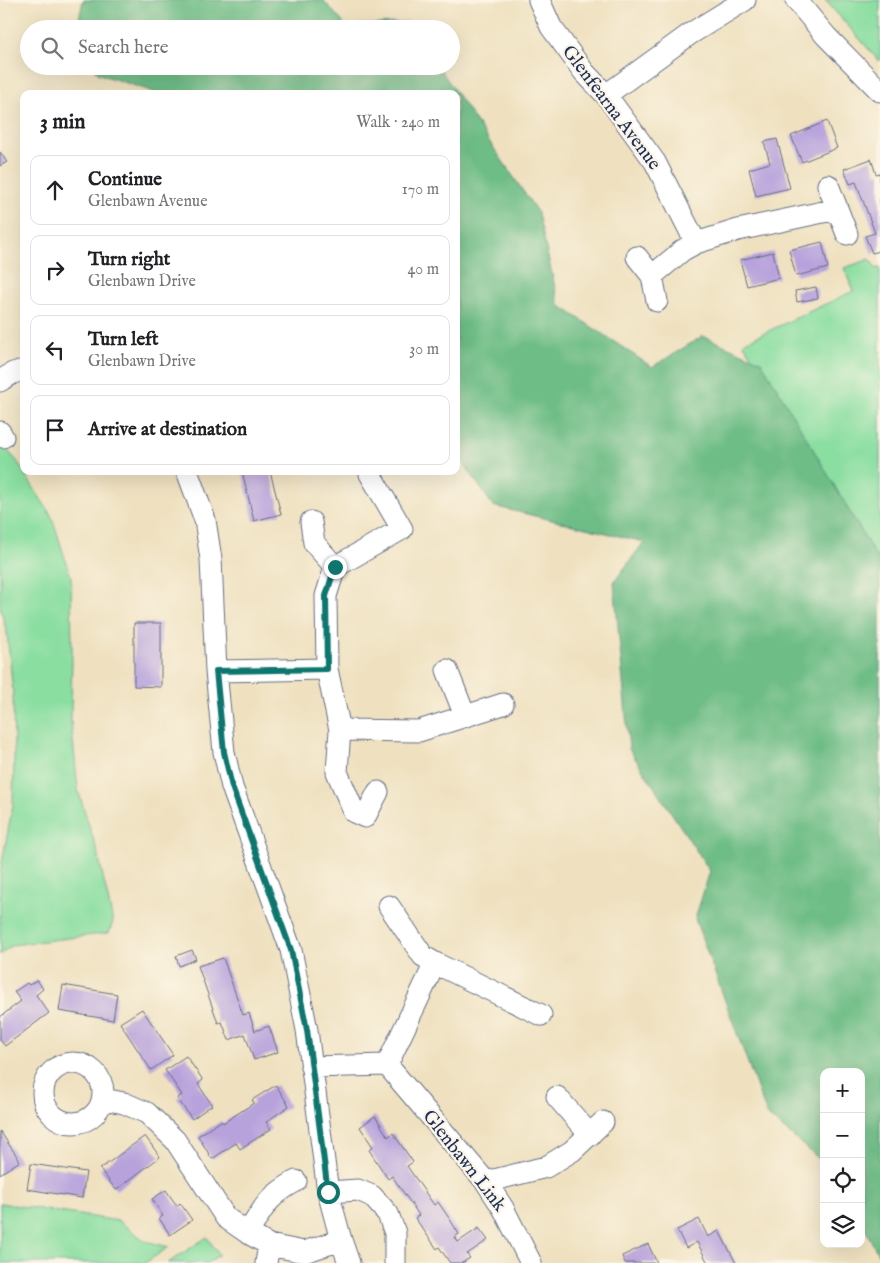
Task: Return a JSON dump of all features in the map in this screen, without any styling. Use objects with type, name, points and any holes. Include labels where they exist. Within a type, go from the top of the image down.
[{"type":"street","name":"Glenfearna Avenue","points":[[539,0],[551,28],[584,72],[606,95],[655,162],[696,243]]},
{"type":"street","points":[[606,95],[690,34],[745,0]]},
{"type":"street","points":[[796,0],[826,36],[880,91]]},
{"type":"street","points":[[828,185],[847,234]]},
{"type":"street","points":[[652,276],[684,250],[696,243],[738,230],[837,210]]},
{"type":"street","points":[[637,257],[652,276],[658,301]]},
{"type":"street","points":[[0,380],[20,371]]},
{"type":"street","points":[[188,475],[205,520],[212,559],[216,671],[224,752],[232,787],[291,950],[307,1030],[328,1192],[349,1263]]},
{"type":"street","points":[[371,475],[402,529],[335,567],[326,596],[327,669],[340,730],[337,772],[354,812],[365,817],[378,792]]},
{"type":"street","points":[[311,522],[314,543],[335,567]]},
{"type":"street","points":[[216,671],[327,669]]},
{"type":"street","points":[[447,670],[465,716]]},
{"type":"street","points":[[340,730],[419,731],[503,704]]},
{"type":"street","points":[[389,906],[423,956],[541,1015]]},
{"type":"street","points":[[311,1067],[388,1065],[435,963]]},
{"type":"street","name":"Glenbawn Link","points":[[388,1065],[486,1182],[503,1208],[531,1263]]},
{"type":"street","points":[[486,1182],[546,1167],[572,1152],[596,1128],[557,1097]]},
{"type":"street","points":[[103,1099],[124,1103],[147,1112],[175,1140],[226,1218],[248,1234],[267,1254],[304,1252],[341,1240]]},
{"type":"street","points":[[248,1234],[266,1203],[278,1191],[296,1181]]},
{"type":"street","points":[[328,1192],[358,1190],[372,1196],[388,1214],[395,1233],[395,1263]]},
{"type":"green space","points":[[83,0],[323,0],[341,20],[79,20]]},
{"type":"green space","points":[[825,0],[880,0],[880,62]]},
{"type":"green space","points":[[102,75],[444,75],[454,90],[148,90]]},
{"type":"green space","points":[[460,98],[538,213],[559,305],[652,367],[703,336],[761,361],[880,563],[880,1258],[865,1229],[865,1068],[820,1068],[820,1160],[767,1115],[695,919],[710,871],[629,749],[614,582],[644,542],[493,506],[460,458]]},
{"type":"green space","points":[[870,259],[876,269],[880,267],[880,563],[743,343],[853,291],[844,268]]},
{"type":"green space","points":[[0,442],[17,461],[20,466],[20,475],[26,475],[52,517],[71,577],[71,720],[78,790],[98,854],[113,922],[109,933],[12,945],[0,955],[0,873],[13,804],[14,757],[13,693],[7,633],[0,606]]},
{"type":"green space","points":[[0,1203],[119,1221],[145,1241],[169,1247],[145,1263],[0,1263]]},
{"type":"green space","points":[[207,1237],[219,1255],[207,1263],[168,1263]]},
{"type":"building","points":[[827,121],[837,148],[802,162],[791,136]]},
{"type":"building","points":[[777,139],[790,188],[756,196],[749,169],[770,163],[764,142]]},
{"type":"building","points":[[0,152],[7,162],[0,166]]},
{"type":"building","points":[[871,159],[876,174],[880,173],[880,251],[872,253],[865,236],[875,233],[856,182],[850,184],[844,169]]},
{"type":"building","points":[[822,242],[828,268],[796,276],[789,250]]},
{"type":"building","points":[[773,252],[779,278],[747,286],[740,260]]},
{"type":"building","points":[[816,287],[818,298],[797,302],[795,291]]},
{"type":"building","points":[[243,475],[271,475],[281,514],[254,521]]},
{"type":"building","points":[[134,623],[161,623],[161,687],[134,686]]},
{"type":"building","points":[[192,950],[196,959],[179,966],[176,956]]},
{"type":"building","points":[[223,958],[243,1015],[249,1013],[255,1031],[269,1026],[278,1052],[254,1060],[245,1034],[229,1040],[222,1022],[218,1023],[198,966]]},
{"type":"building","points":[[37,980],[43,989],[36,995],[49,1013],[5,1046],[0,1040],[0,1017],[21,1001],[14,992],[27,983],[29,985]]},
{"type":"building","points":[[63,985],[117,994],[113,1020],[59,1011]]},
{"type":"building","points":[[142,1009],[173,1055],[151,1070],[120,1023]]},
{"type":"building","points":[[186,1056],[203,1080],[198,1084],[212,1105],[192,1119],[177,1098],[182,1095],[165,1070]]},
{"type":"building","points":[[276,1085],[289,1106],[266,1122],[271,1129],[240,1149],[236,1143],[212,1159],[198,1136],[254,1103],[252,1100]]},
{"type":"building","points":[[375,1116],[388,1137],[393,1133],[413,1162],[407,1166],[434,1205],[438,1202],[449,1218],[459,1234],[455,1237],[458,1242],[479,1228],[488,1240],[467,1254],[470,1258],[462,1263],[450,1263],[439,1247],[437,1249],[415,1218],[419,1215],[392,1176],[388,1179],[369,1150],[373,1147],[360,1127]]},
{"type":"building","points":[[0,1131],[20,1161],[0,1174]]},
{"type":"building","points":[[145,1136],[160,1157],[116,1190],[100,1169]]},
{"type":"building","points":[[31,1164],[86,1172],[82,1198],[27,1189]]},
{"type":"building","points":[[166,1190],[177,1206],[180,1203],[192,1220],[170,1235],[159,1218],[163,1216],[152,1199]]},
{"type":"building","points":[[699,1219],[708,1237],[719,1231],[736,1263],[708,1263],[697,1242],[686,1248],[677,1230]]},
{"type":"building","points":[[648,1244],[657,1263],[625,1263],[622,1256]]},
{"type":"route","points":[[328,1192],[307,1030],[291,950],[232,787],[224,752],[216,671],[327,669],[326,596],[335,567]]}]
